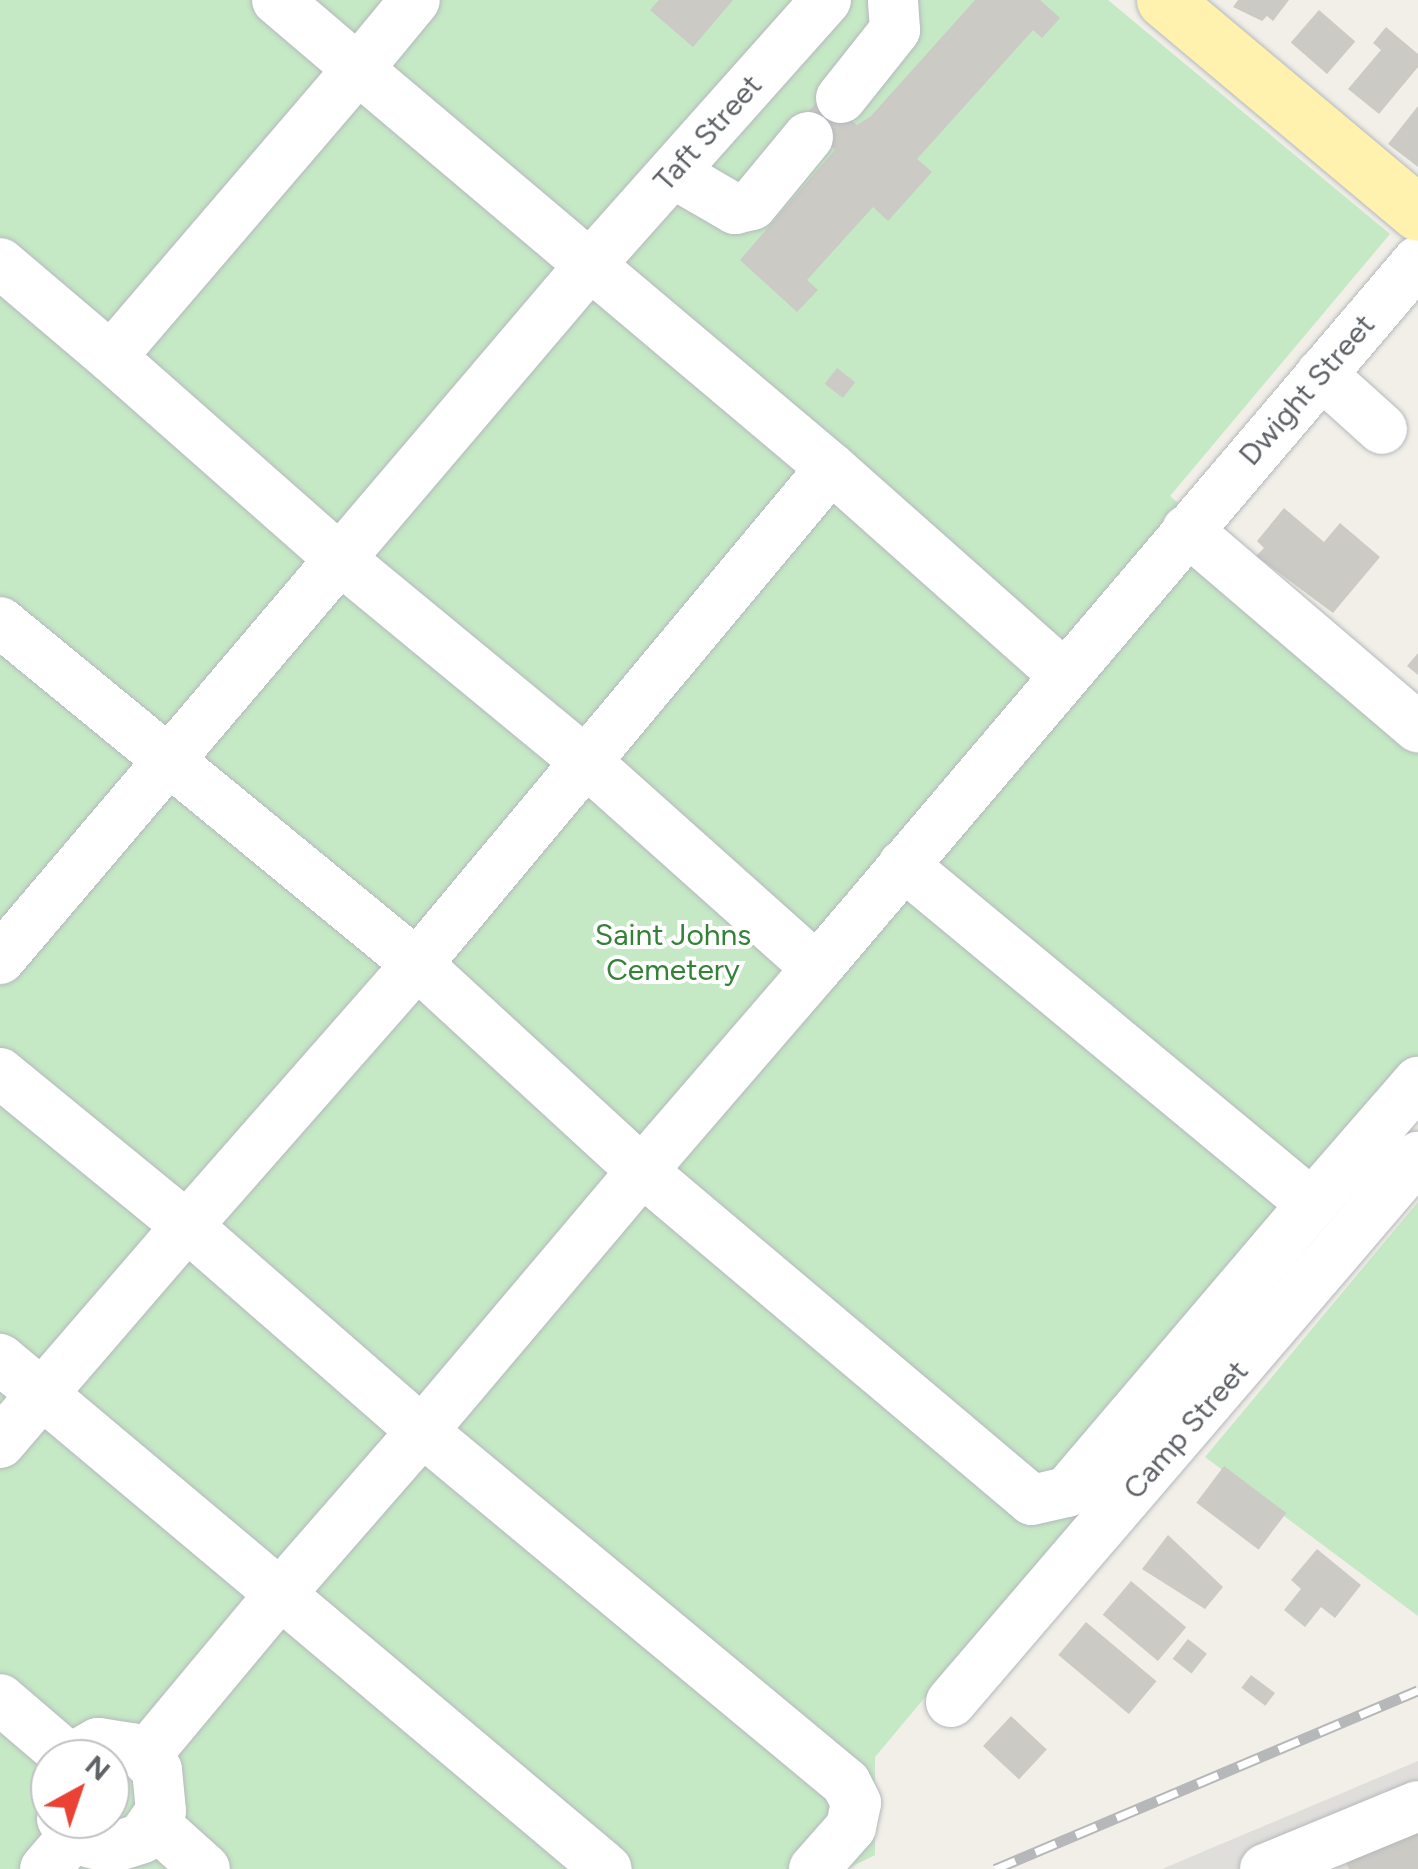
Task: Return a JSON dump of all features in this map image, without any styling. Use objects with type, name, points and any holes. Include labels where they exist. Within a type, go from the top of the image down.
[{"type":"main road","points":[[1164,0],[1418,213]]},
{"type":"street","points":[[276,0],[831,468],[1062,673]]},
{"type":"street","points":[[111,357],[416,0]]},
{"type":"street","name":"Taft Street","points":[[0,960],[163,760],[826,0]]},
{"type":"street","points":[[841,98],[895,30],[893,0]]},
{"type":"street","points":[[673,172],[735,209],[752,205],[808,136]]},
{"type":"street","name":"Dwight Street","points":[[146,1755],[817,968],[1062,673],[1321,374],[1402,314],[1418,261]]},
{"type":"street","points":[[0,263],[340,559],[584,760],[817,968]]},
{"type":"street","points":[[1321,374],[1382,428]]},
{"type":"street","points":[[0,1443],[417,964],[831,468]]},
{"type":"street","points":[[1192,525],[1418,726]]},
{"type":"street","points":[[0,622],[163,760],[417,964],[642,1171],[1032,1500],[1046,1501],[1067,1492],[1418,1082]]},
{"type":"street","points":[[903,865],[1312,1204]]},
{"type":"street","points":[[0,1073],[187,1226],[422,1431],[846,1783],[856,1803],[851,1827],[814,1869]]},
{"type":"street","name":"Camp Street","points":[[951,1702],[1418,1156]]},
{"type":"street","points":[[0,1359],[607,1869]]},
{"type":"street","points":[[0,1699],[47,1739]]},
{"type":"street","points":[[61,1841],[112,1848],[130,1845],[155,1824],[162,1785],[146,1755],[130,1747]]},
{"type":"street","points":[[1265,1869],[1418,1806]]},
{"type":"street","points":[[155,1824],[205,1869]]},
{"type":"shaded area","points":[[1418,1761],[1418,1869],[1162,1869]]},
{"type":"green space","name":"Saint Johns Cemetery","points":[[0,0],[1108,0],[1390,234],[1170,496],[1418,711],[1418,1109],[875,1757],[875,1855],[847,1869],[0,1869]]},
{"type":"green space","points":[[1418,1202],[1418,1616],[1205,1457]]},
{"type":"building","points":[[659,0],[733,0],[693,47],[650,10]]},
{"type":"building","points":[[975,0],[1040,0],[1060,18],[1042,38],[1033,30],[917,159],[932,172],[888,221],[873,207],[807,280],[818,290],[797,312],[740,260],[835,150],[802,119],[823,95],[857,125],[871,116]]},
{"type":"building","points":[[1238,0],[1289,0],[1273,21],[1267,16],[1262,21],[1233,7]]},
{"type":"building","points":[[1319,10],[1355,41],[1327,74],[1291,42]]},
{"type":"building","points":[[1386,27],[1418,54],[1418,67],[1379,114],[1348,89],[1381,50],[1373,43]]},
{"type":"building","points":[[1418,106],[1418,167],[1388,144]]},
{"type":"building","points":[[837,368],[855,382],[843,398],[825,384]]},
{"type":"building","points":[[1284,508],[1324,542],[1340,523],[1380,557],[1333,613],[1256,556],[1264,548],[1257,541]]},
{"type":"building","points":[[1418,653],[1418,675],[1407,666]]},
{"type":"building","points":[[1224,1466],[1286,1513],[1259,1550],[1196,1503]]},
{"type":"building","points":[[1168,1535],[1223,1587],[1205,1609],[1142,1569]]},
{"type":"building","points":[[1317,1549],[1361,1585],[1335,1618],[1321,1607],[1305,1627],[1284,1610],[1301,1589],[1291,1580]]},
{"type":"building","points":[[1131,1581],[1186,1627],[1158,1661],[1103,1615]]},
{"type":"building","points":[[1086,1622],[1156,1681],[1129,1714],[1058,1655]]},
{"type":"building","points":[[1188,1639],[1207,1654],[1192,1673],[1173,1659]]},
{"type":"building","points":[[1251,1675],[1275,1693],[1265,1706],[1241,1688]]},
{"type":"building","points":[[1011,1716],[1047,1749],[1019,1779],[983,1746]]},
{"type":"building","points":[[1418,1827],[1418,1869],[1349,1869],[1345,1858]]},
{"type":"railway","points":[[995,1869],[1418,1690]]}]
